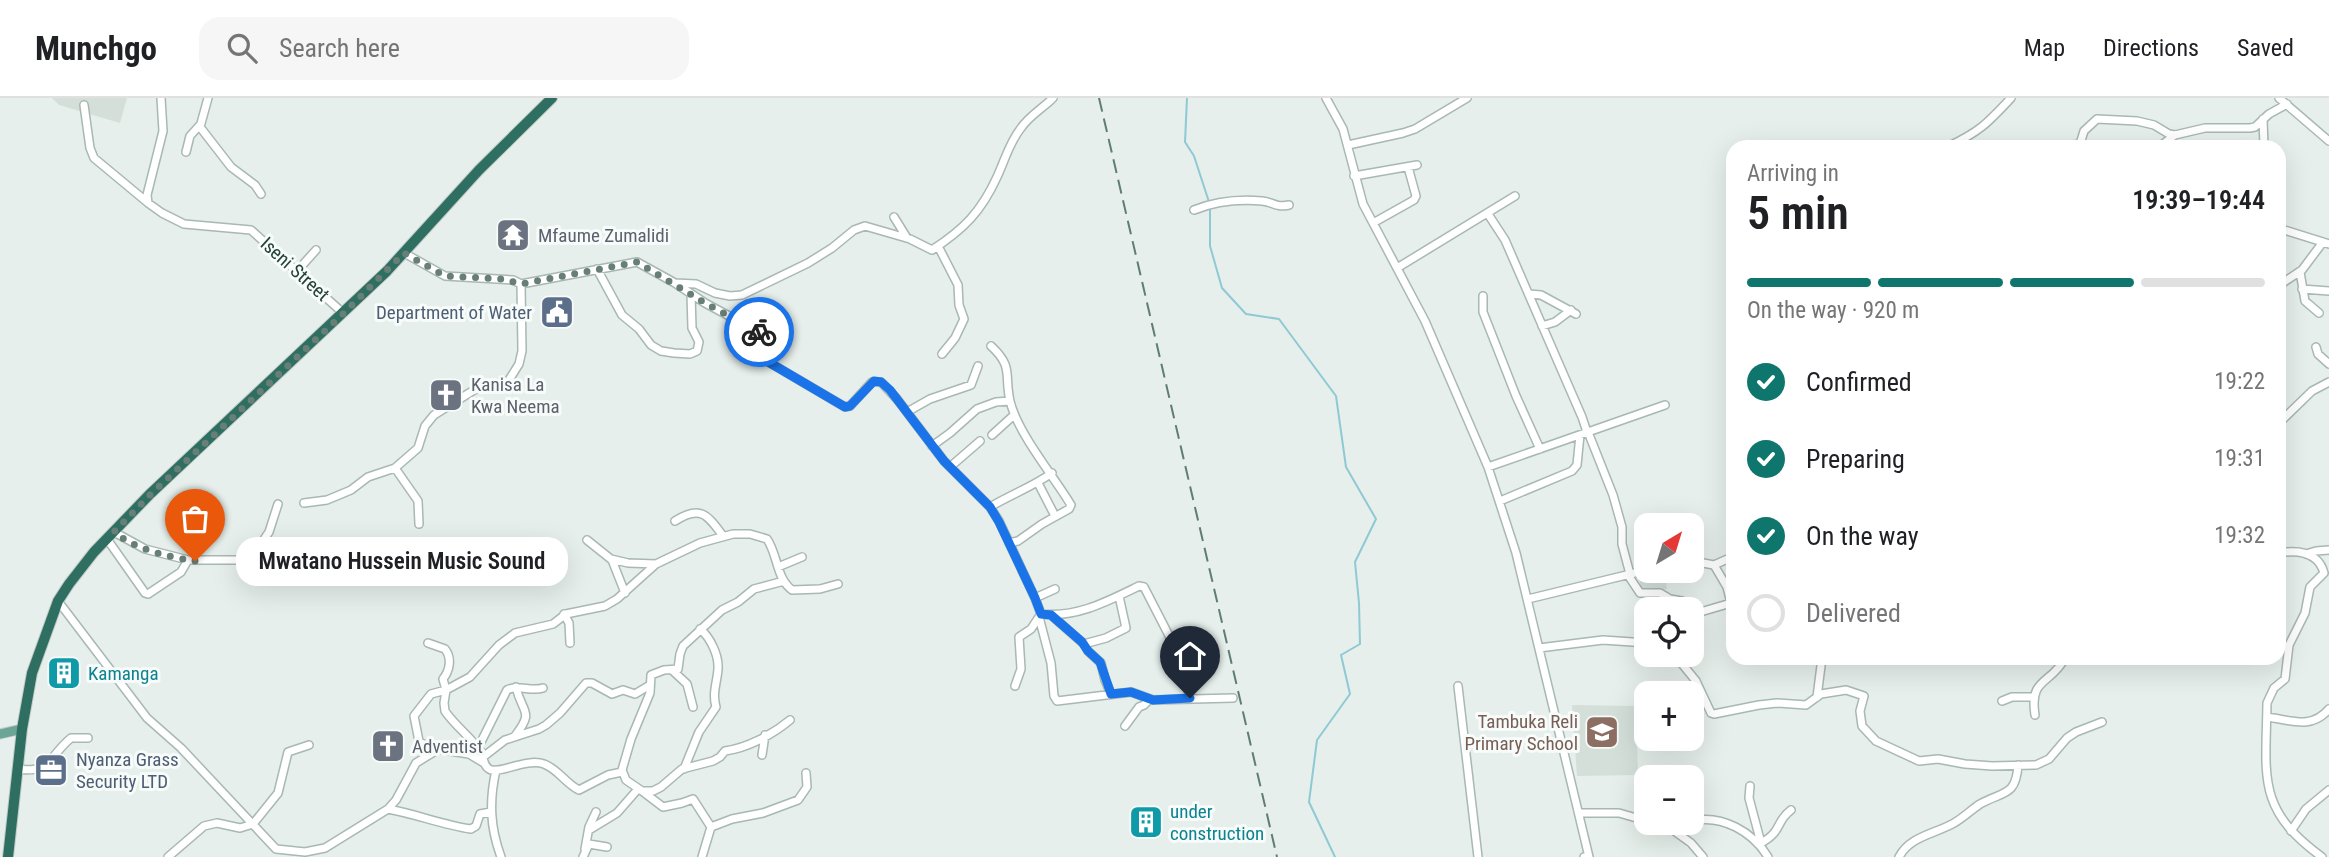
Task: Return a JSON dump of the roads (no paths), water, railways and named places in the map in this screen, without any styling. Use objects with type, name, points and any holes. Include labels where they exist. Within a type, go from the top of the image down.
[{"type":"highway","points":[[8,857],[22,729],[32,673],[58,601],[94,552],[160,485],[344,313],[404,253],[479,170],[552,98]]},
{"type":"main road","points":[[0,734],[22,729]]},
{"type":"street","points":[[148,203],[147,195],[163,131],[161,98]]},
{"type":"street","points":[[186,152],[208,98]]},
{"type":"street","points":[[675,283],[696,284],[721,295],[737,296],[808,263],[857,228],[869,227],[907,238],[930,251],[964,227],[978,212],[991,191],[1008,148],[1019,129],[1053,98]]},
{"type":"street","points":[[1326,98],[1343,129],[1363,204],[1425,321],[1500,501],[1528,598],[1579,813],[1589,857],[1584,857]]},
{"type":"street","points":[[1348,145],[1415,129],[1467,98]]},
{"type":"street","points":[[1962,140],[1988,123],[2011,98]]},
{"type":"street","points":[[2081,140],[2084,131],[2097,119],[2137,121],[2154,125],[2175,135],[2205,128],[2250,128],[2255,127],[2283,100],[2329,141]]},
{"type":"street","name":"Iseni Street","points":[[84,106],[94,158],[148,203],[184,223],[251,230],[344,313]]},
{"type":"street","points":[[2263,119],[2264,140]]},
{"type":"street","points":[[199,125],[231,166],[261,194]]},
{"type":"street","points":[[2169,140],[2175,135]]},
{"type":"street","points":[[1354,176],[1417,165]]},
{"type":"street","points":[[1373,223],[1414,200],[1416,196],[1408,167]]},
{"type":"street","points":[[1397,268],[1515,196]]},
{"type":"street","points":[[1194,210],[1209,204],[1245,201],[1265,201],[1276,206],[1289,205]]},
{"type":"street","points":[[1488,214],[1505,240],[1613,495],[1622,527],[1622,544],[1629,574],[1640,593],[1660,593],[1666,597]]},
{"type":"street","points":[[894,217],[907,238]]},
{"type":"street","points":[[2286,230],[2326,243],[2300,272],[2286,281]]},
{"type":"street","points":[[938,246],[958,285],[959,305],[964,318],[957,335],[942,354]]},
{"type":"street","points":[[298,270],[316,250]]},
{"type":"street","points":[[404,253],[445,276],[503,279],[521,284],[637,262],[762,334],[764,338],[760,354],[765,360],[845,407],[850,406],[876,381],[890,390],[932,446],[990,507],[1035,598],[1051,663],[1055,699],[1062,702],[1131,692],[1149,700],[1233,698]]},
{"type":"street","points":[[597,269],[622,315],[639,329],[651,345],[661,351],[690,354],[697,351],[699,342],[692,328],[691,294]]},
{"type":"street","points":[[2300,272],[2305,300],[2319,313]]},
{"type":"street","points":[[303,503],[327,500],[351,490],[368,477],[395,468],[418,448],[425,426],[434,415],[474,390],[504,383],[513,375],[522,351],[521,284]]},
{"type":"street","points":[[2302,289],[2329,291]]},
{"type":"street","points":[[1529,294],[1541,295],[1574,312],[1542,326]]},
{"type":"street","points":[[1483,296],[1483,312],[1540,449]]},
{"type":"street","points":[[991,346],[1009,371],[1007,383],[1014,415],[1071,505],[1069,509],[1024,537],[1009,543]]},
{"type":"street","points":[[2316,347],[2318,354],[2329,364]]},
{"type":"street","points":[[907,412],[933,398],[971,386],[978,366]]},
{"type":"street","points":[[2286,416],[2312,391],[2329,382]]},
{"type":"street","points":[[932,446],[976,409],[994,402],[1010,401]]},
{"type":"street","points":[[1488,467],[1665,405]]},
{"type":"street","points":[[992,435],[1014,415]]},
{"type":"street","points":[[1500,501],[1572,471],[1577,465],[1585,433]]},
{"type":"street","points":[[950,467],[980,441]]},
{"type":"street","points":[[395,468],[418,501],[419,524]]},
{"type":"street","points":[[990,507],[1052,473]]},
{"type":"street","points":[[1038,483],[1055,516]]},
{"type":"street","points":[[250,560],[269,532],[278,504]]},
{"type":"street","points":[[676,521],[689,512],[699,512],[709,519],[723,536]]},
{"type":"street","points":[[484,760],[469,754],[427,747],[419,741],[414,716],[432,694],[470,677],[499,645],[513,635],[553,624],[564,614],[602,607],[625,593],[656,564],[703,542],[723,536],[745,534],[766,538],[780,576],[788,587],[794,590],[820,589],[838,584]]},
{"type":"street","points":[[111,535],[148,594],[181,572],[188,560]]},
{"type":"street","points":[[111,535],[145,549],[188,560],[278,563]]},
{"type":"street","points":[[587,540],[611,559],[656,564]]},
{"type":"street","points":[[2286,553],[2297,551],[2306,554],[2316,560],[2324,573],[2310,587],[2305,613],[2289,645],[2285,680],[2269,696],[2267,785],[2275,808],[2291,831],[2322,857]]},
{"type":"street","points":[[2306,554],[2329,551]]},
{"type":"street","points":[[702,857],[710,827],[693,799],[663,807],[626,780],[622,772],[631,739],[650,693],[649,678],[652,674],[678,668],[682,649],[700,629],[722,610],[780,576],[802,557]]},
{"type":"street","points":[[611,559],[625,593]]},
{"type":"street","points":[[1704,563],[1714,565],[1726,560]]},
{"type":"street","points":[[1714,565],[1726,585]]},
{"type":"street","points":[[1528,598],[1634,573]]},
{"type":"street","points":[[1040,615],[1079,612],[1139,586],[1146,589],[1180,657],[1190,698]]},
{"type":"street","points":[[1035,598],[1055,589]]},
{"type":"street","points":[[1084,644],[1126,629],[1119,596]]},
{"type":"street","points":[[58,601],[147,718],[181,748],[253,824],[273,853],[306,854],[325,848],[388,809],[396,800],[416,763],[437,750]]},
{"type":"street","points":[[1704,611],[1726,604]]},
{"type":"street","points":[[564,614],[569,624],[570,643]]},
{"type":"street","points":[[1015,686],[1021,669],[1018,640],[1031,629],[1040,615]]},
{"type":"street","points":[[1051,615],[1101,663],[1104,680],[1111,694]]},
{"type":"street","points":[[684,769],[699,732],[716,708],[713,693],[718,665],[710,639],[700,629]]},
{"type":"street","points":[[1539,648],[1603,640],[1634,642]]},
{"type":"street","points":[[428,643],[447,650],[449,669],[443,679],[446,690],[443,703],[445,711],[478,748],[488,768],[496,770],[532,762],[541,763],[579,790],[608,775],[622,772]]},
{"type":"street","points":[[1817,698],[1821,665]]},
{"type":"street","points":[[2035,716],[2033,697],[2039,686],[2060,665]]},
{"type":"street","points":[[1685,667],[1696,681],[1711,713],[1714,714],[1777,703],[1806,705],[1821,694],[1846,690],[1864,696],[1860,711],[1862,726],[1876,741],[1919,761],[1938,759],[1965,764],[2018,765],[2043,763],[2071,735],[2102,722]]},
{"type":"street","points":[[672,670],[688,684],[693,707]]},
{"type":"street","points":[[484,760],[505,740],[546,725],[586,683],[592,682],[612,694],[622,690],[635,694],[650,685]]},
{"type":"street","points":[[1458,686],[1478,857]]},
{"type":"street","points":[[515,736],[525,724],[527,716],[516,687]]},
{"type":"street","points":[[478,748],[503,694],[509,688],[543,688]]},
{"type":"street","points":[[2002,701],[2012,697],[2033,697]]},
{"type":"street","points":[[1125,726],[1137,709],[1149,700]]},
{"type":"street","points":[[2267,717],[2310,723],[2318,720],[2329,709]]},
{"type":"street","points":[[589,831],[617,813],[640,790],[661,787],[684,769],[713,761],[724,751],[745,748],[790,720]]},
{"type":"street","points":[[762,755],[765,735]]},
{"type":"street","points":[[17,769],[29,771],[44,768],[71,738],[88,738]]},
{"type":"street","points":[[168,857],[204,826],[217,823],[240,828],[253,824],[278,793],[288,752],[309,745]]},
{"type":"street","points":[[1899,857],[1907,846],[1915,841],[1953,824],[1980,805],[2009,792],[2014,785],[2018,765]]},
{"type":"street","points":[[496,770],[491,789],[491,812],[494,837],[501,857]]},
{"type":"street","points":[[710,827],[732,819],[763,813],[798,800],[807,787],[806,773]]},
{"type":"street","points":[[1751,786],[1749,798],[1761,845],[1768,857]]},
{"type":"street","points":[[2291,831],[2306,808],[2329,790]]},
{"type":"street","points":[[388,809],[471,829],[476,826],[480,814],[491,812]]},
{"type":"street","points":[[1761,845],[1776,833],[1781,818],[1791,810]]},
{"type":"street","points":[[584,853],[596,812]]},
{"type":"street","points":[[1579,813],[1619,813],[1634,816]]},
{"type":"street","points":[[1704,818],[1716,820],[1746,833],[1761,845]]},
{"type":"street","points":[[1680,835],[1703,857]]},
{"type":"street","points":[[584,853],[589,844],[607,847]]},
{"type":"waterway","points":[[1187,98],[1185,142],[1194,156],[1209,202]]},
{"type":"waterway","points":[[1210,208],[1210,246],[1222,288],[1246,314],[1279,319],[1336,396],[1346,467],[1376,519],[1355,562],[1360,644],[1341,655],[1350,694],[1317,740],[1309,802],[1335,857]]},
{"type":"railway","points":[[1099,98],[1277,857]]},
{"type":"place","name":"Mfaume Zumalidi","points":[[513,235]]},
{"type":"place","name":"Department of Water","points":[[557,312]]},
{"type":"place","name":"Kanisa La Kwa Neema","points":[[446,395]]},
{"type":"place","name":"Mwatano Hussein Music Sound","points":[[195,561]]},
{"type":"place","name":"Kamanga","points":[[64,673]]},
{"type":"place","name":"Tambuka Reli Primary School","points":[[1602,732]]},
{"type":"place","name":"Adventist","points":[[388,746]]},
{"type":"place","name":"Nyanza Grass Security LTD","points":[[51,770]]},
{"type":"place","name":"under construction","points":[[1146,822]]}]
